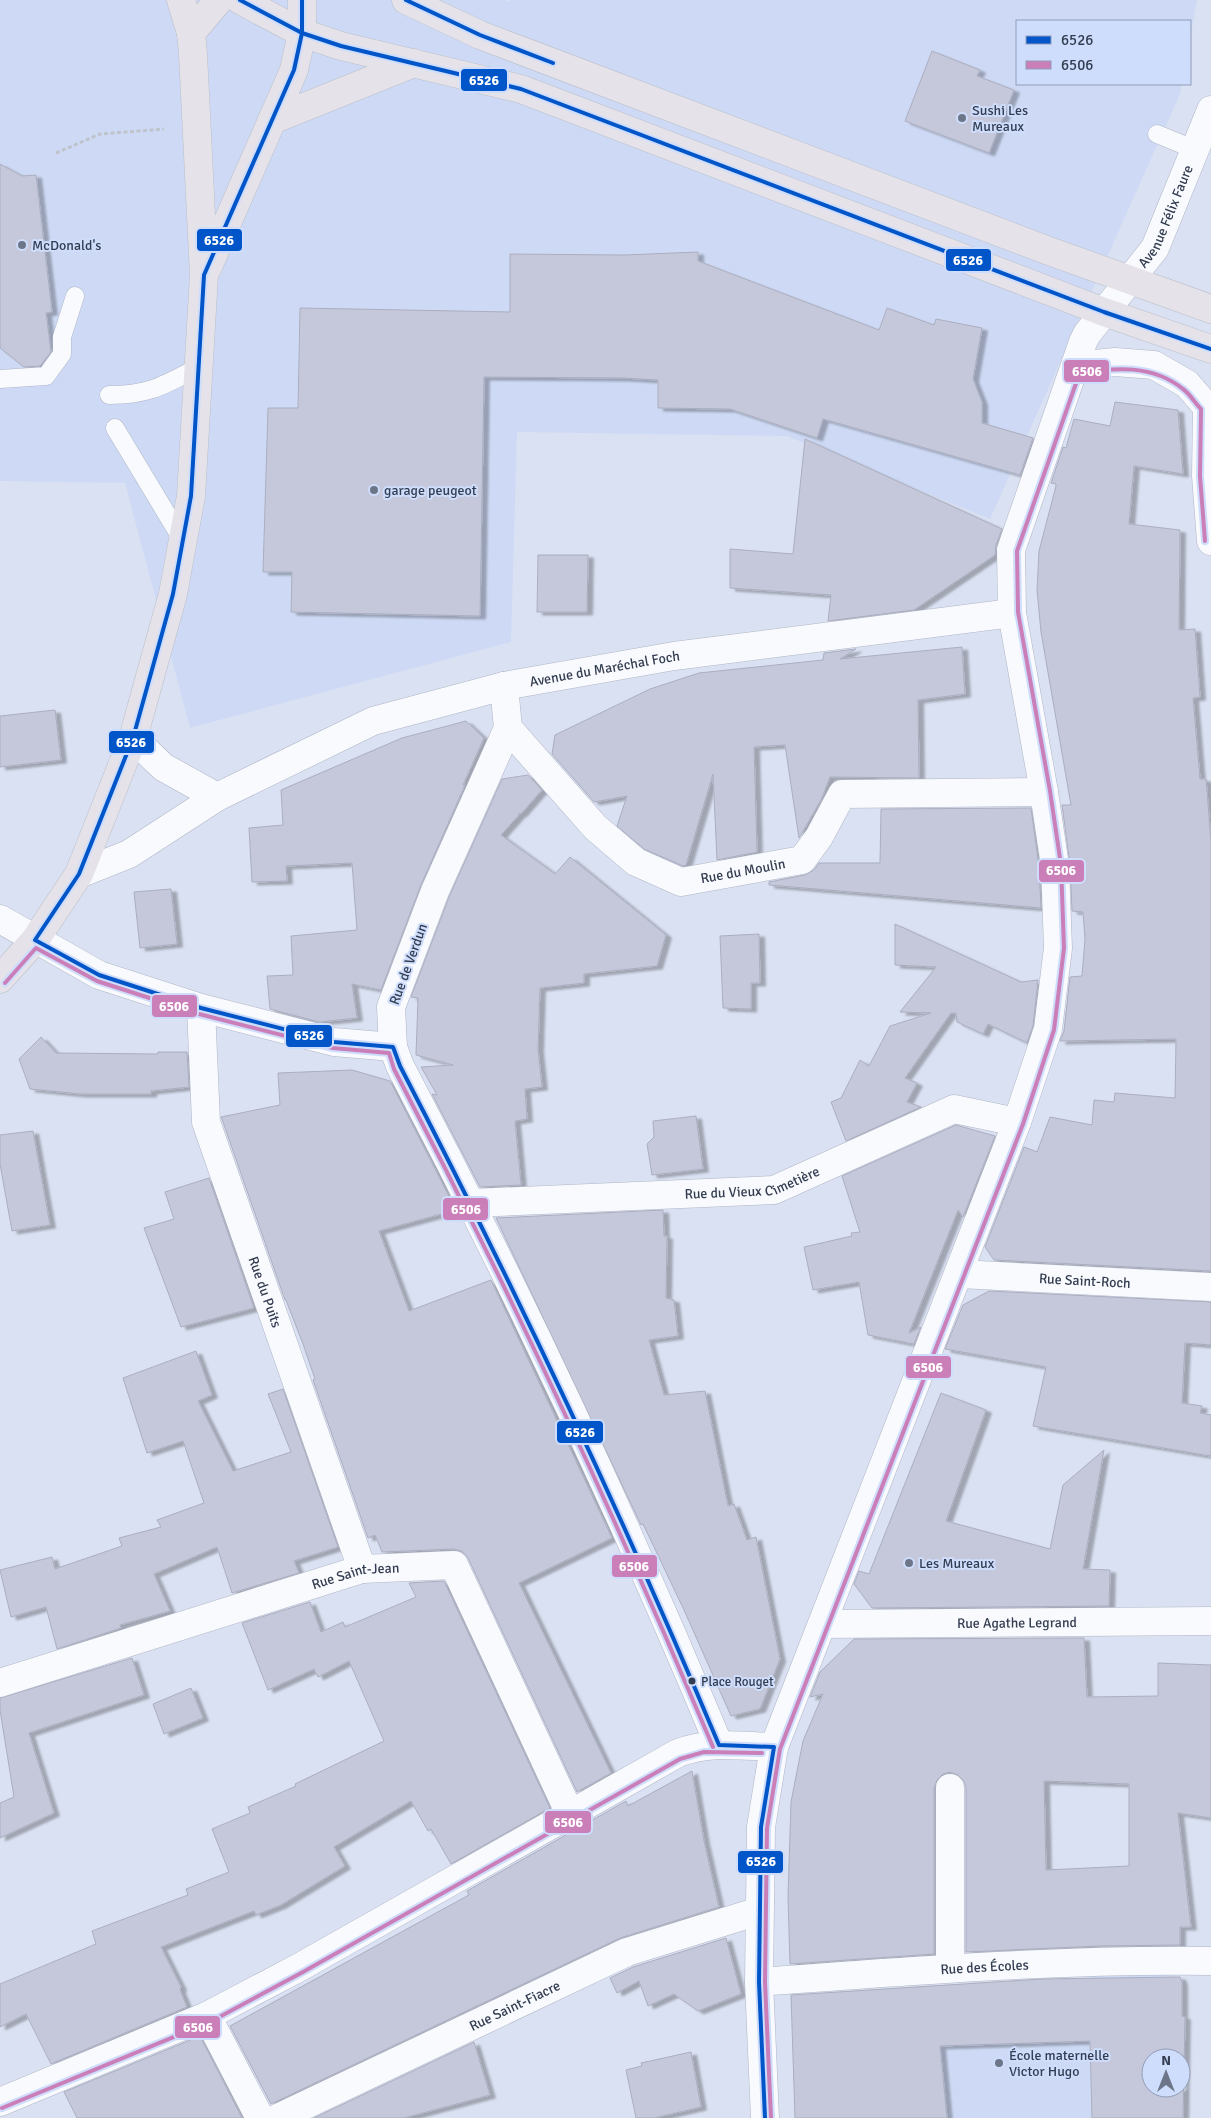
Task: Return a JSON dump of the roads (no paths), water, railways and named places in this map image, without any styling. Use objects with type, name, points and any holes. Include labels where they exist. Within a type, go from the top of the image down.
[{"type":"main road","points":[[0,979],[35,940],[79,874],[133,738],[173,594],[183,541],[191,496],[204,275],[191,33],[181,0]]},
{"type":"main road","points":[[191,33],[219,0]]},
{"type":"main road","points":[[240,0],[302,33],[341,46],[521,89],[1104,312],[1211,349]]},
{"type":"main road","points":[[204,275],[294,70],[302,33],[302,0]]},
{"type":"main road","points":[[406,0],[480,35],[1049,252],[1211,309]]},
{"type":"main road","points":[[272,120],[414,63]]},
{"type":"street","name":"Avenue Félix Faure","points":[[765,2118],[759,1982],[761,1827],[774,1747],[959,1274],[1017,1122],[1048,1029],[1058,948],[1055,866],[1044,792],[1012,613],[1011,550],[1087,334],[1155,248],[1211,110]]},
{"type":"street","points":[[1075,366],[1114,362],[1154,365],[1188,384],[1209,405],[1209,447],[1206,476],[1211,541]]},
{"type":"street","name":"Avenue du Maréchal Foch","points":[[79,874],[129,854],[217,797],[373,721],[504,686],[674,656],[1012,613]]},
{"type":"street","points":[[504,686],[508,728]]},
{"type":"street","name":"Rue du Moulin","points":[[508,728],[595,827],[636,862],[681,882],[802,860],[820,837],[842,794],[1044,792]]},
{"type":"street","name":"Rue de Verdun","points":[[508,728],[434,891],[391,1007],[393,1046],[400,1066],[472,1203],[637,1552],[719,1745]]},
{"type":"street","points":[[133,738],[163,767],[217,797]]},
{"type":"street","points":[[0,919],[99,976],[201,1008],[334,1042],[393,1046]]},
{"type":"street","name":"Rue du Puits","points":[[201,1008],[206,1122],[362,1569]]},
{"type":"street","name":"Rue du Vieux Cimetière","points":[[472,1203],[774,1190],[954,1109],[1017,1122]]},
{"type":"street","name":"Rue Saint-Roch","points":[[959,1274],[1211,1287]]},
{"type":"street","name":"Rue Saint-Jean","points":[[0,1683],[362,1569],[454,1565],[570,1814]]},
{"type":"street","name":"Rue Agathe Legrand","points":[[823,1624],[1211,1621]]},
{"type":"street","points":[[0,2102],[207,2016],[300,1966],[678,1753],[703,1746],[719,1745],[774,1747]]},
{"type":"street","points":[[950,1788],[950,1968]]},
{"type":"street","name":"Rue Saint-Fiacre","points":[[278,2118],[627,1952],[759,1911]]},
{"type":"street","name":"Rue des Écoles","points":[[759,1982],[950,1968],[1135,1960],[1211,1962]]},
{"type":"street","points":[[207,2016],[260,2118]]},
{"type":"lane","points":[[1157,134],[1196,150]]},
{"type":"lane","points":[[0,379],[46,376],[62,354],[62,337],[76,296]]},
{"type":"lane","points":[[109,395],[132,395],[157,389],[199,367]]},
{"type":"lane","points":[[115,428],[183,541]]},
{"type":"place","name":"Sushi Les Mureaux","points":[[962,118]]},
{"type":"place","name":"McDonald's","points":[[22,245]]},
{"type":"place","name":"garage peugeot","points":[[374,490]]},
{"type":"place","name":"Les Mureaux","points":[[909,1563]]},
{"type":"place","name":"Place Rouget","points":[[692,1681]]},
{"type":"place","name":"École maternelle Victor Hugo","points":[[999,2063]]}]
